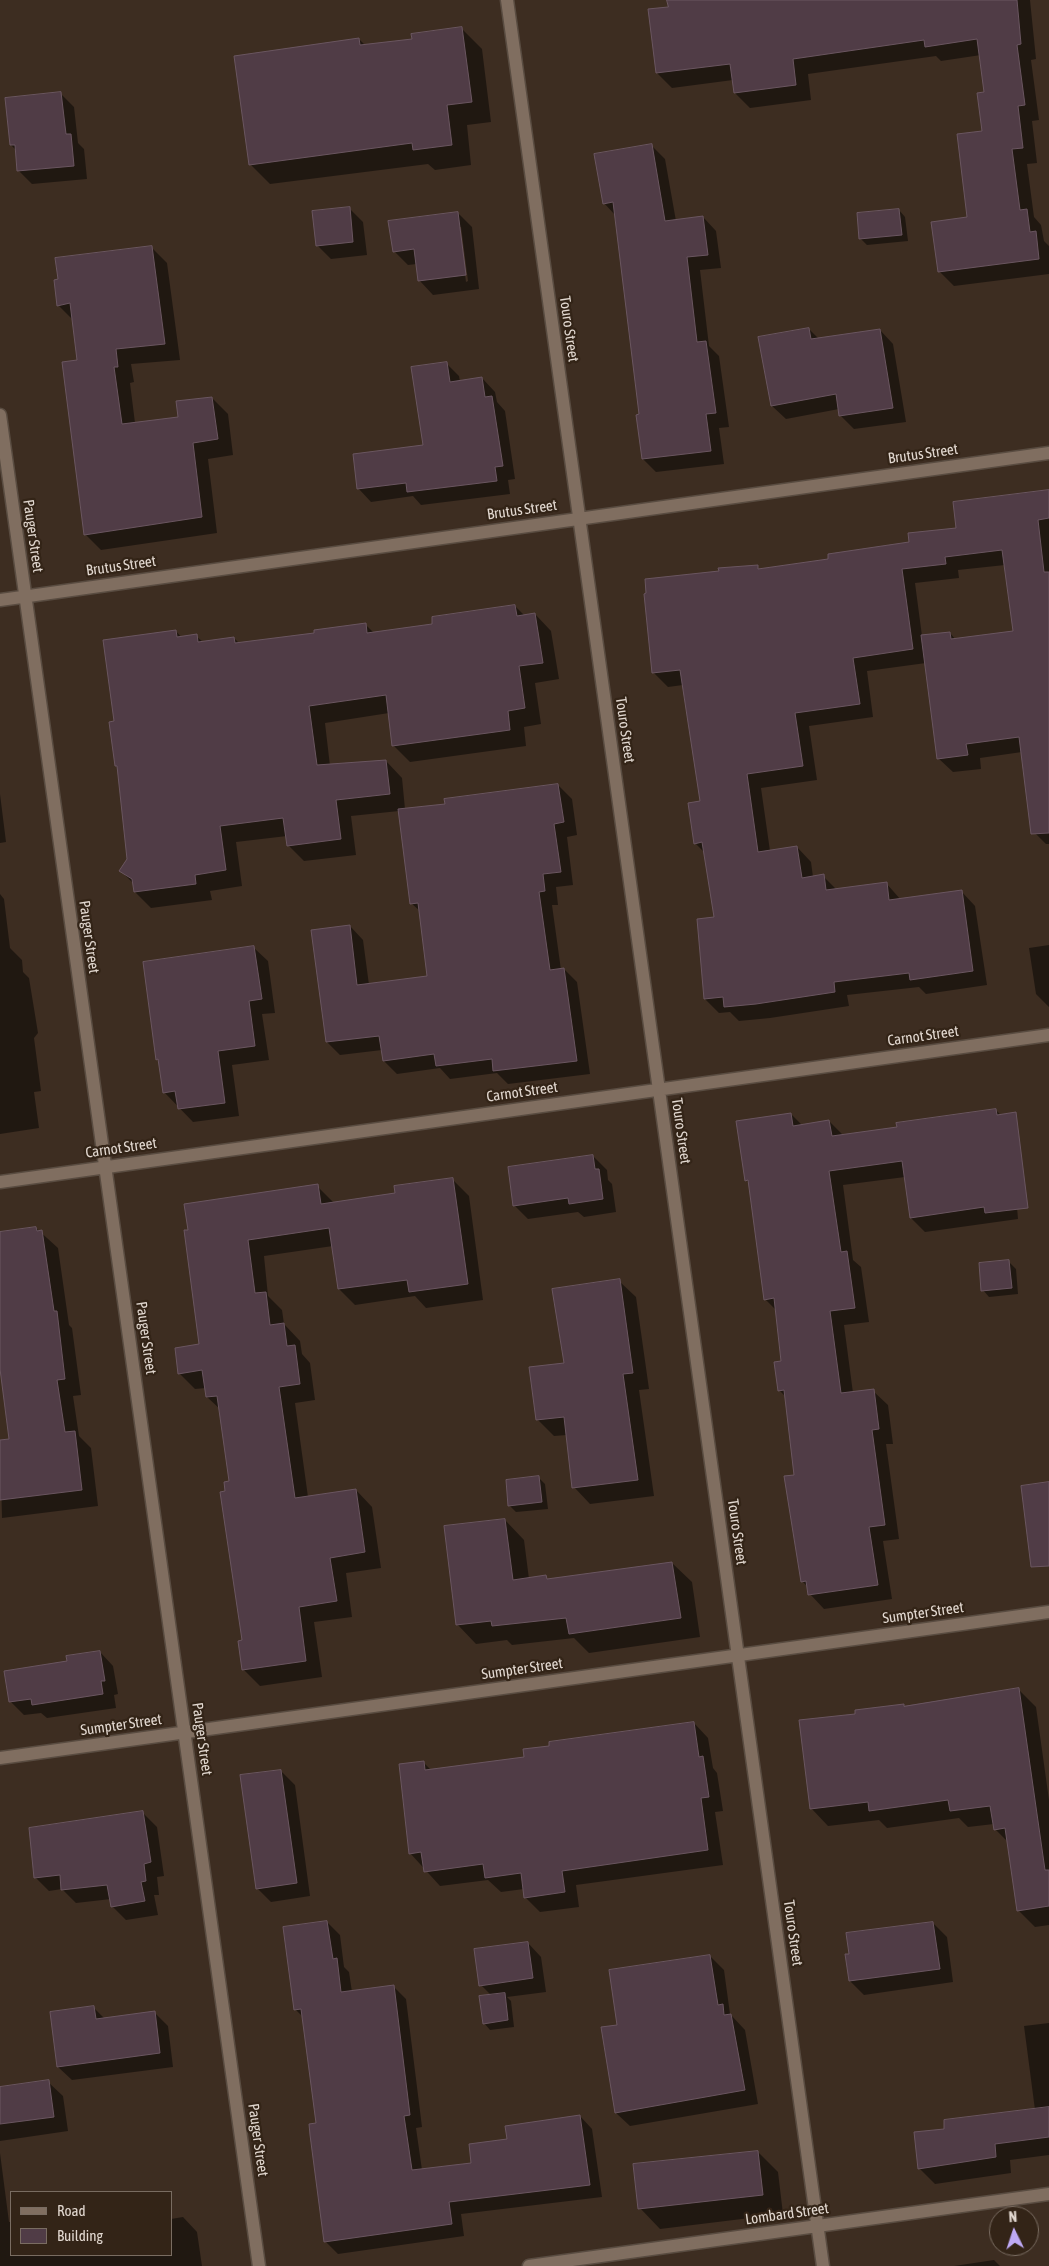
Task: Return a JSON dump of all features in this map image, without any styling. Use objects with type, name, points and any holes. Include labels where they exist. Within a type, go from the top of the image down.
[{"type":"street","name":"Touro Street","points":[[506,0],[823,2266]]},
{"type":"street","name":"Pauger Street","points":[[0,415],[259,2266]]},
{"type":"street","name":"Brutus Street","points":[[0,600],[1049,453]]},
{"type":"street","name":"Carnot Street","points":[[0,1182],[1049,1035]]},
{"type":"street","name":"Sumpter Street","points":[[0,1758],[1049,1612]]},
{"type":"street","name":"Lombard Street","points":[[530,2266],[1049,2194]]},
{"type":"building","points":[[667,0],[1017,0],[1021,44],[1017,45],[1025,105],[1018,106],[1023,148],[1012,149],[1020,210],[1027,209],[1030,232],[1036,231],[1039,259],[938,272],[931,222],[967,217],[957,134],[982,131],[977,93],[984,92],[977,39],[925,47],[924,40],[793,59],[796,85],[734,93],[730,64],[656,73],[648,9],[668,7]]},
{"type":"building","points":[[462,27],[472,102],[447,105],[452,145],[413,150],[412,143],[249,165],[234,56],[359,38],[360,45],[412,39],[411,34]]},
{"type":"building","points":[[61,92],[66,134],[71,134],[74,166],[17,171],[15,145],[10,145],[5,98]]},
{"type":"building","points":[[652,144],[665,221],[703,216],[708,255],[687,257],[697,342],[706,341],[716,413],[706,414],[711,451],[642,459],[636,415],[639,414],[613,202],[603,204],[594,154]]},
{"type":"building","points":[[350,207],[353,242],[316,246],[312,211]]},
{"type":"building","points":[[899,209],[902,235],[859,239],[857,213]]},
{"type":"building","points":[[458,212],[466,275],[418,281],[414,249],[393,252],[388,221]]},
{"type":"building","points":[[152,246],[165,344],[116,349],[118,367],[114,367],[122,424],[178,417],[176,401],[212,397],[218,439],[193,443],[202,517],[84,535],[62,362],[77,360],[70,303],[57,306],[54,280],[58,279],[55,258]]},
{"type":"building","points":[[809,328],[811,339],[880,329],[893,408],[839,416],[836,394],[771,406],[758,337]]},
{"type":"building","points":[[447,362],[450,382],[482,377],[485,397],[492,396],[503,466],[495,467],[497,481],[407,492],[406,483],[357,489],[353,454],[423,445],[411,367]]},
{"type":"building","points":[[1049,490],[1049,518],[1038,520],[1044,572],[1049,572],[1049,833],[1031,834],[1019,737],[966,744],[968,755],[937,759],[921,635],[950,632],[951,639],[1013,631],[1002,550],[945,557],[946,564],[902,569],[913,649],[853,658],[860,704],[795,713],[803,766],[747,774],[758,852],[797,846],[802,878],[824,874],[826,890],[887,882],[889,900],[962,890],[973,971],[910,980],[909,973],[834,982],[835,992],[756,1004],[724,1007],[723,997],[704,999],[697,919],[714,917],[702,842],[694,844],[688,803],[700,801],[680,670],[652,673],[644,594],[646,593],[645,579],[719,571],[718,568],[758,565],[758,569],[828,559],[828,554],[909,542],[908,533],[956,528],[953,502]]},
{"type":"building","points":[[515,605],[517,616],[535,613],[543,663],[519,666],[525,708],[508,711],[510,730],[392,746],[386,695],[309,706],[317,765],[386,760],[390,794],[336,800],[341,839],[287,846],[283,818],[220,826],[226,870],[195,875],[196,884],[134,892],[132,879],[119,871],[127,859],[117,766],[115,766],[109,722],[114,721],[103,640],[176,630],[177,637],[197,634],[198,642],[234,637],[235,643],[314,633],[314,630],[366,623],[367,633],[432,624],[432,617]]},
{"type":"building","points":[[558,784],[564,822],[554,824],[561,872],[543,874],[545,891],[539,892],[550,970],[564,968],[577,1061],[493,1071],[492,1059],[436,1066],[434,1054],[383,1061],[379,1036],[326,1042],[311,930],[350,925],[357,985],[427,976],[418,903],[410,904],[398,809],[445,804],[444,799]]},
{"type":"building","points":[[254,946],[262,999],[249,1001],[255,1046],[218,1051],[225,1103],[178,1109],[175,1091],[163,1093],[158,1059],[156,1060],[143,962]]},
{"type":"building","points":[[996,1109],[997,1115],[1016,1112],[1028,1208],[985,1213],[984,1207],[910,1218],[902,1161],[829,1171],[841,1252],[847,1251],[855,1308],[830,1311],[841,1393],[874,1389],[879,1429],[872,1430],[885,1525],[869,1527],[878,1585],[808,1595],[806,1581],[801,1582],[784,1476],[794,1475],[784,1390],[778,1391],[774,1362],[781,1361],[774,1298],[764,1300],[748,1180],[745,1181],[736,1121],[791,1113],[793,1126],[829,1120],[832,1136],[897,1127],[896,1123]]},
{"type":"building","points":[[593,1155],[595,1169],[599,1169],[603,1199],[569,1204],[568,1198],[513,1206],[508,1167]]},
{"type":"building","points":[[453,1178],[468,1284],[409,1292],[407,1280],[338,1289],[329,1228],[248,1240],[255,1293],[266,1292],[270,1325],[284,1323],[287,1346],[295,1345],[300,1384],[279,1387],[295,1498],[356,1489],[365,1552],[330,1558],[337,1601],[299,1607],[306,1661],[242,1670],[238,1641],[242,1640],[220,1492],[225,1491],[224,1482],[229,1481],[217,1396],[206,1397],[202,1370],[178,1374],[175,1348],[199,1344],[184,1230],[188,1230],[184,1204],[318,1184],[321,1204],[395,1193],[394,1186]]},
{"type":"building","points":[[36,1227],[37,1231],[42,1230],[54,1311],[57,1311],[65,1379],[57,1380],[65,1432],[75,1431],[82,1490],[0,1500],[0,1440],[9,1439],[0,1369],[0,1232]]},
{"type":"building","points":[[1009,1260],[1012,1288],[981,1291],[979,1263]]},
{"type":"building","points":[[620,1279],[633,1373],[623,1374],[638,1480],[572,1488],[564,1417],[536,1420],[529,1367],[564,1363],[552,1289]]},
{"type":"building","points":[[539,1476],[542,1502],[508,1506],[506,1480]]},
{"type":"building","points":[[1049,1482],[1049,1566],[1031,1567],[1021,1486]]},
{"type":"building","points":[[505,1519],[513,1580],[546,1575],[547,1579],[672,1562],[681,1618],[569,1634],[566,1618],[492,1626],[491,1621],[456,1625],[444,1526]]},
{"type":"building","points":[[100,1651],[105,1681],[101,1681],[103,1694],[32,1705],[31,1699],[9,1702],[4,1671],[67,1661],[66,1656]]},
{"type":"building","points":[[1019,1688],[1045,1870],[1049,1870],[1049,1906],[1017,1911],[1005,1828],[994,1830],[990,1806],[950,1811],[948,1800],[869,1811],[868,1802],[810,1809],[799,1720],[855,1714],[855,1710],[904,1704],[904,1706]]},
{"type":"building","points":[[694,1722],[699,1757],[703,1756],[709,1797],[701,1798],[708,1850],[562,1871],[565,1892],[524,1898],[521,1873],[485,1878],[483,1864],[424,1872],[421,1852],[409,1854],[399,1764],[424,1761],[425,1770],[524,1757],[523,1749],[549,1746],[549,1742]]},
{"type":"building","points":[[281,1770],[297,1883],[256,1889],[240,1775]]},
{"type":"building","points":[[143,1811],[151,1862],[144,1864],[146,1881],[141,1882],[145,1901],[111,1907],[107,1885],[61,1890],[60,1875],[34,1878],[29,1828]]},
{"type":"building","points":[[327,1921],[333,1959],[337,1958],[341,1992],[394,1985],[410,2115],[404,2116],[412,2170],[471,2163],[469,2144],[507,2139],[505,2126],[580,2115],[590,2185],[449,2202],[452,2224],[324,2242],[309,2124],[316,2123],[301,2009],[294,2010],[283,1927]]},
{"type":"building","points":[[933,1922],[940,1969],[849,1981],[845,1954],[849,1954],[846,1933]]},
{"type":"building","points":[[528,1942],[533,1978],[479,1986],[474,1949]]},
{"type":"building","points":[[710,1955],[718,2005],[723,2004],[724,2015],[731,2014],[745,2090],[615,2113],[601,2027],[617,2025],[609,1970]]},
{"type":"building","points":[[505,1993],[508,2020],[483,2024],[479,1996]]},
{"type":"building","points":[[94,2006],[96,2019],[155,2011],[160,2053],[57,2067],[50,2012]]},
{"type":"building","points":[[49,2080],[54,2117],[0,2124],[0,2087]]},
{"type":"building","points":[[1049,2107],[1049,2137],[995,2144],[996,2157],[918,2169],[914,2132],[944,2129],[944,2120]]},
{"type":"building","points":[[758,2151],[763,2195],[638,2209],[633,2164]]}]
